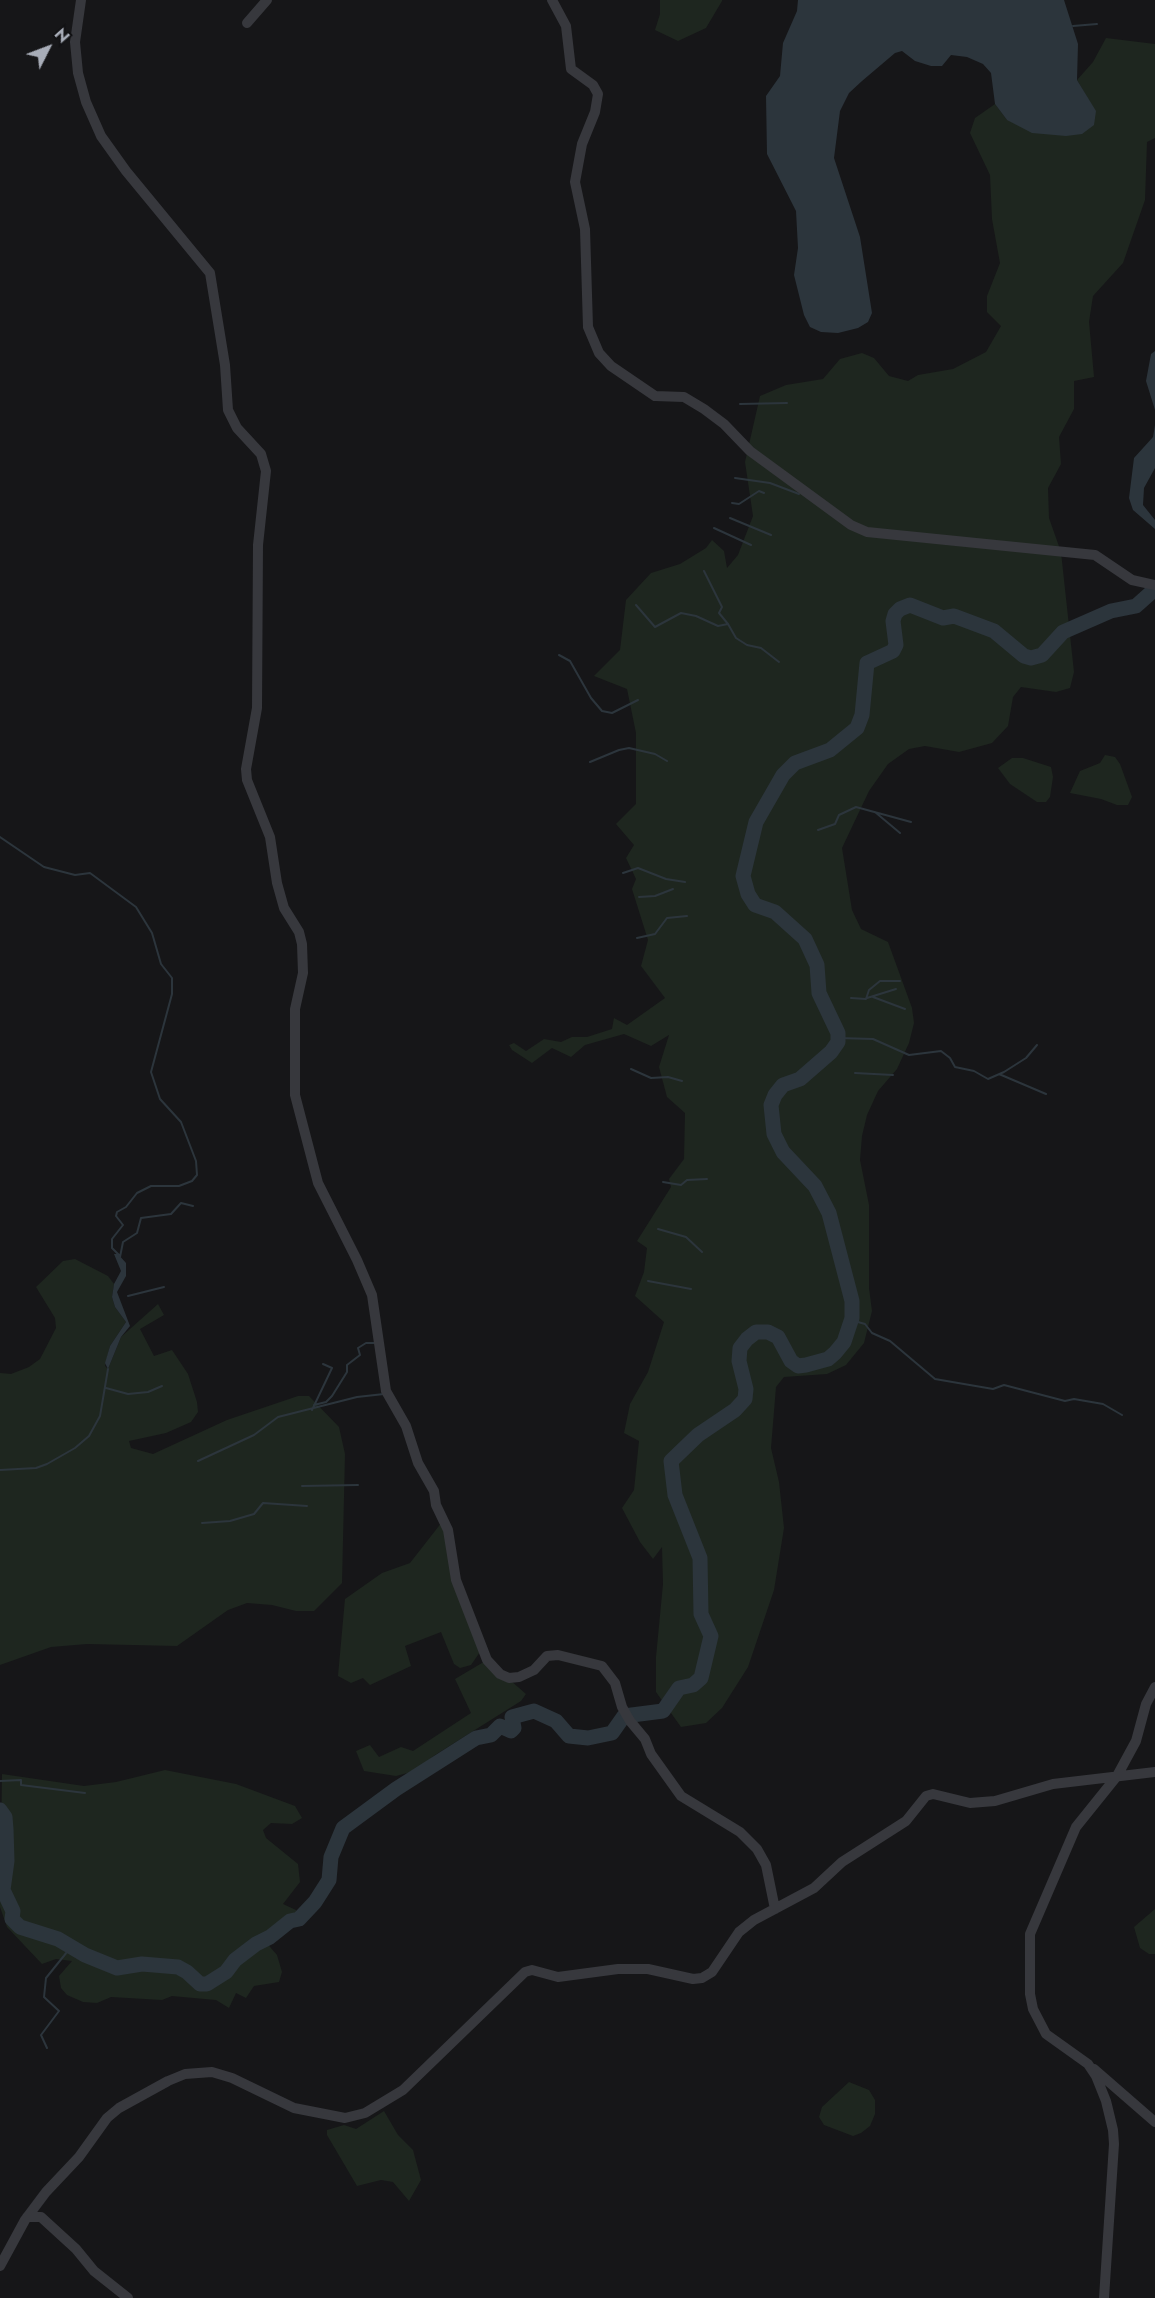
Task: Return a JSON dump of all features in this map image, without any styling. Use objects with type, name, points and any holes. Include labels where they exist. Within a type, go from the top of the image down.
[{"type":"street","points":[[81,0],[75,42],[78,73],[86,102],[101,136],[126,171],[210,273],[223,356],[228,410],[237,428],[261,454],[266,471],[258,545],[257,708],[246,769],[247,780],[270,837],[277,884],[284,908],[299,932],[302,944],[303,973],[295,1009],[295,1095],[318,1184],[357,1260],[372,1295],[386,1391],[405,1425],[418,1463],[434,1491],[436,1505],[448,1530],[456,1580],[487,1660],[500,1674],[509,1678],[519,1677],[534,1670],[547,1656],[558,1655],[602,1666],[615,1683],[622,1707],[630,1721],[681,1796],[741,1832],[757,1849],[766,1865],[776,1909]]},
{"type":"street","points":[[247,23],[267,0]]},
{"type":"street","points":[[552,0],[566,26],[571,69],[593,85],[598,94],[595,112],[582,144],[575,182],[585,229],[588,327],[599,353],[611,366],[655,396],[684,397],[704,409],[724,423],[750,451],[851,525],[867,532],[1095,555],[1132,580],[1155,585]]},
{"type":"street","points":[[1155,1687],[1146,1704],[1136,1741],[1117,1776],[1076,1827],[1030,1934],[1030,1994],[1033,2009],[1046,2034],[1088,2064],[1155,2122]]},
{"type":"street","points":[[0,2266],[27,2217],[79,2157],[107,2118],[146,2092],[185,2074],[212,2072],[278,2102],[327,2116],[345,2118],[365,2114],[403,2090],[525,1972],[532,1970],[558,1977],[618,1969],[648,1969],[693,1979],[702,1978],[712,1972],[739,1932],[814,1888],[842,1862],[906,1821],[926,1796],[933,1794],[970,1803],[995,1801],[1053,1784],[1155,1772]]},
{"type":"street","points":[[1088,2064],[1106,2101],[1114,2144],[1104,2298]]},
{"type":"street","points":[[27,2217],[41,2217],[76,2249],[94,2271],[128,2298]]},
{"type":"shaded area","points":[[660,0],[722,1],[706,28],[678,41],[655,30],[660,14]]},
{"type":"shaded area","points":[[798,0],[1064,0],[1078,44],[1077,80],[1096,111],[1094,125],[1082,134],[1066,136],[1032,133],[1007,120],[995,104],[991,73],[983,64],[967,57],[951,55],[942,66],[931,66],[915,61],[902,51],[895,53],[862,81],[849,93],[840,111],[834,158],[860,237],[872,313],[868,322],[858,328],[838,333],[821,332],[810,327],[804,315],[794,275],[798,248],[796,211],[767,154],[766,96],[780,76],[783,43],[797,11]]},
{"type":"shaded area","points":[[1106,38],[1155,44],[1155,138],[1147,142],[1145,200],[1123,263],[1093,296],[1089,322],[1094,377],[1074,381],[1074,409],[1059,437],[1061,464],[1048,488],[1049,518],[1061,552],[1074,672],[1070,688],[1056,692],[1021,687],[1013,697],[1008,726],[992,743],[959,752],[925,746],[909,749],[888,764],[869,791],[842,848],[852,910],[861,929],[888,942],[912,1008],[914,1023],[909,1043],[897,1069],[878,1091],[867,1115],[862,1136],[860,1160],[869,1205],[869,1288],[872,1311],[864,1343],[846,1365],[827,1374],[784,1377],[776,1387],[771,1448],[779,1482],[784,1528],[774,1590],[748,1667],[722,1708],[706,1723],[681,1727],[656,1692],[656,1657],[663,1584],[662,1547],[653,1559],[640,1542],[622,1508],[634,1490],[639,1441],[624,1433],[630,1404],[648,1372],[664,1322],[635,1296],[644,1272],[647,1248],[637,1241],[671,1187],[669,1179],[684,1159],[685,1113],[667,1097],[659,1067],[669,1035],[651,1046],[624,1034],[585,1045],[571,1057],[552,1048],[532,1063],[512,1050],[509,1045],[514,1043],[526,1051],[544,1039],[561,1042],[572,1037],[587,1037],[612,1029],[614,1018],[627,1025],[665,998],[641,966],[648,940],[632,889],[636,879],[626,858],[634,845],[616,824],[636,804],[636,733],[627,689],[594,676],[620,650],[626,600],[651,573],[680,564],[706,548],[712,540],[724,551],[727,568],[738,555],[753,516],[745,462],[760,396],[786,385],[823,379],[840,359],[862,353],[874,358],[889,376],[908,381],[918,375],[953,369],[986,352],[1001,326],[987,312],[987,296],[1000,263],[992,219],[990,175],[970,133],[975,118],[995,104],[1007,120],[1095,111],[1077,80],[1093,62]]},
{"type":"shaded area","points":[[1155,351],[1155,410],[1146,381],[1151,354]]},
{"type":"shaded area","points":[[1155,425],[1155,468],[1144,488],[1143,505],[1155,520],[1155,529],[1133,510],[1129,498],[1134,458],[1153,437]]},
{"type":"shaded area","points":[[1105,755],[1115,757],[1120,764],[1132,797],[1128,805],[1117,805],[1101,799],[1070,793],[1080,771],[1100,763]]},
{"type":"shaded area","points":[[1012,758],[1023,758],[1051,767],[1053,777],[1050,797],[1046,802],[1037,802],[1010,784],[998,768]]},
{"type":"shaded area","points":[[114,1254],[118,1254],[126,1263],[126,1276],[117,1292],[130,1326],[121,1337],[108,1369],[105,1363],[110,1346],[126,1322],[115,1307],[112,1297],[114,1284],[121,1271]]},
{"type":"shaded area","points":[[75,1259],[108,1276],[114,1284],[112,1297],[115,1307],[126,1322],[110,1346],[105,1366],[108,1369],[121,1337],[158,1304],[164,1315],[140,1329],[154,1356],[172,1350],[188,1374],[197,1402],[198,1412],[191,1422],[166,1433],[129,1441],[131,1448],[153,1454],[227,1420],[298,1396],[309,1396],[339,1427],[345,1454],[342,1583],[314,1611],[296,1611],[272,1605],[247,1603],[228,1610],[177,1646],[87,1644],[51,1647],[0,1665],[0,1373],[11,1374],[29,1367],[40,1359],[56,1328],[55,1318],[36,1287],[63,1261]]},
{"type":"shaded area","points":[[442,1522],[482,1649],[471,1665],[460,1668],[454,1664],[441,1632],[405,1646],[411,1666],[370,1685],[363,1678],[351,1683],[338,1676],[345,1599],[382,1573],[410,1563]]},
{"type":"shaded area","points":[[487,1660],[526,1694],[521,1701],[435,1755],[415,1771],[396,1776],[364,1771],[356,1751],[370,1745],[379,1757],[401,1747],[413,1751],[471,1713],[455,1679]]},
{"type":"shaded area","points":[[165,1770],[236,1784],[295,1806],[302,1818],[292,1824],[271,1823],[263,1830],[266,1838],[298,1864],[300,1882],[283,1904],[296,1910],[299,1919],[290,1921],[264,1940],[277,1955],[282,1972],[279,1982],[254,1986],[246,1998],[236,1993],[229,2008],[216,2000],[172,1996],[162,2000],[111,1997],[97,2003],[83,2002],[67,1995],[61,1988],[59,1976],[72,1961],[56,1959],[42,1964],[7,1927],[0,1907],[2,1774],[84,1786],[116,1782]]},
{"type":"shaded area","points":[[1155,1909],[1155,1954],[1149,1954],[1140,1948],[1134,1927]]},
{"type":"shaded area","points":[[849,2082],[869,2090],[875,2100],[875,2114],[870,2126],[853,2136],[824,2125],[819,2117],[822,2107]]},
{"type":"shaded area","points":[[384,2111],[398,2135],[413,2150],[421,2180],[409,2201],[393,2182],[381,2180],[357,2186],[327,2135],[327,2130],[344,2125],[356,2129]]},
{"type":"waterway","points":[[1073,26],[1097,24]]},
{"type":"waterway","points":[[740,404],[787,403]]},
{"type":"waterway","points":[[735,478],[770,483],[799,494]]},
{"type":"waterway","points":[[732,503],[739,504],[759,491],[764,493]]},
{"type":"waterway","points":[[730,518],[771,535]]},
{"type":"waterway","points":[[714,528],[751,545]]},
{"type":"waterway","points":[[704,571],[722,607],[719,613],[728,624]]},
{"type":"waterway","points":[[0,1810],[5,1817],[6,1829],[7,1861],[3,1890],[13,1911],[12,1919],[20,1927],[58,1939],[85,1955],[117,1968],[142,1964],[178,1967],[200,1984],[207,1984],[226,1972],[235,1960],[256,1944],[270,1937],[290,1921],[299,1919],[315,1902],[329,1880],[331,1857],[343,1828],[396,1789],[476,1738],[491,1735],[500,1726],[511,1731],[514,1728],[512,1717],[534,1711],[556,1721],[569,1736],[588,1738],[612,1733],[624,1716],[663,1711],[679,1688],[693,1685],[701,1678],[711,1636],[701,1614],[700,1558],[675,1495],[671,1461],[698,1435],[735,1410],[745,1399],[746,1389],[739,1361],[740,1348],[747,1339],[756,1332],[768,1332],[778,1337],[791,1361],[798,1366],[806,1365],[828,1359],[835,1353],[844,1342],[852,1318],[852,1301],[829,1213],[815,1186],[783,1152],[774,1134],[771,1105],[775,1095],[783,1085],[800,1079],[831,1052],[838,1042],[838,1033],[819,993],[817,965],[805,939],[775,912],[755,905],[748,894],[743,876],[756,822],[783,775],[795,763],[830,750],[857,728],[862,715],[867,663],[893,651],[896,645],[893,621],[900,609],[910,605],[943,618],[954,616],[994,631],[1024,656],[1031,658],[1042,655],[1063,632],[1111,611],[1136,606],[1155,589]]},
{"type":"waterway","points":[[636,605],[655,627],[681,613],[696,616],[718,626],[728,624],[736,638],[747,645],[761,648],[779,662]]},
{"type":"waterway","points":[[559,655],[570,661],[591,698],[602,711],[612,713],[638,700]]},
{"type":"waterway","points":[[590,762],[629,748],[655,754],[667,761]]},
{"type":"waterway","points":[[818,830],[835,824],[839,815],[856,807],[911,822]]},
{"type":"waterway","points":[[875,812],[900,833]]},
{"type":"waterway","points":[[0,837],[44,867],[75,875],[90,873],[136,907],[152,933],[161,964],[172,978],[172,994],[151,1072],[160,1099],[181,1122],[196,1161],[197,1175],[192,1181],[179,1186],[151,1186],[137,1193],[126,1207],[117,1212],[116,1216],[123,1225],[112,1239],[112,1248],[119,1255]]},
{"type":"waterway","points":[[623,873],[638,868],[666,879],[685,882]]},
{"type":"waterway","points":[[639,897],[655,896],[673,889]]},
{"type":"waterway","points":[[637,938],[655,934],[667,918],[687,916]]},
{"type":"waterway","points":[[851,998],[866,999],[869,990],[880,981],[900,981]]},
{"type":"waterway","points":[[867,998],[896,989]]},
{"type":"waterway","points":[[873,997],[905,1009]]},
{"type":"waterway","points":[[838,1038],[873,1039],[909,1055],[941,1051],[950,1058],[955,1067],[974,1071],[988,1079],[1026,1058],[1037,1045]]},
{"type":"waterway","points":[[631,1069],[651,1078],[668,1077],[682,1081]]},
{"type":"waterway","points":[[855,1073],[893,1075]]},
{"type":"waterway","points":[[999,1074],[1046,1094]]},
{"type":"waterway","points":[[663,1182],[681,1185],[687,1180],[707,1179]]},
{"type":"waterway","points":[[120,1257],[123,1242],[137,1233],[141,1218],[171,1214],[181,1203],[193,1206]]},
{"type":"waterway","points":[[658,1229],[686,1237],[702,1252]]},
{"type":"waterway","points":[[648,1281],[691,1289]]},
{"type":"waterway","points":[[128,1296],[164,1287]]},
{"type":"waterway","points":[[850,1328],[858,1322],[865,1324],[872,1333],[890,1341],[935,1379],[993,1389],[1004,1385],[1065,1401],[1074,1399],[1103,1404],[1122,1415]]},
{"type":"waterway","points":[[314,1405],[326,1402],[332,1396],[347,1372],[347,1365],[360,1355],[358,1348],[366,1343],[374,1343]]},
{"type":"waterway","points":[[312,1410],[332,1368],[323,1364]]},
{"type":"waterway","points":[[0,1470],[36,1468],[47,1464],[75,1448],[89,1436],[100,1416],[108,1369]]},
{"type":"waterway","points":[[106,1388],[128,1394],[148,1392],[162,1386]]},
{"type":"waterway","points":[[198,1461],[254,1435],[278,1417],[357,1397],[384,1394]]},
{"type":"waterway","points":[[302,1486],[358,1485]]},
{"type":"waterway","points":[[202,1523],[230,1521],[254,1514],[263,1503],[307,1506]]},
{"type":"waterway","points":[[0,1781],[21,1780],[21,1785],[85,1793]]},
{"type":"waterway","points":[[47,2048],[41,2035],[59,2011],[44,1997],[46,1978],[67,1952],[63,1941]]}]
